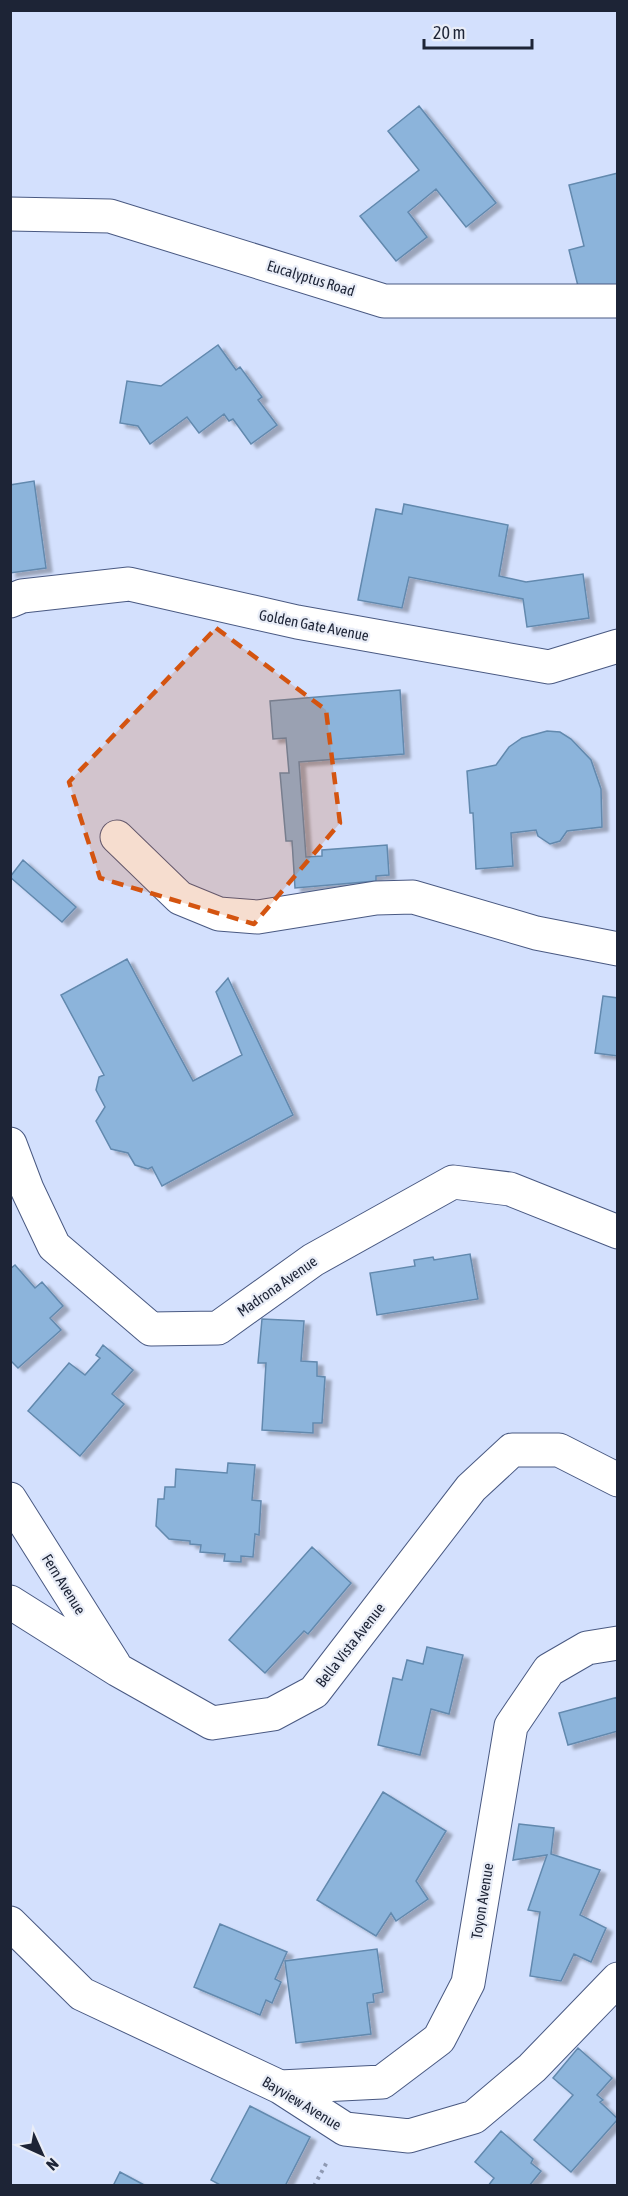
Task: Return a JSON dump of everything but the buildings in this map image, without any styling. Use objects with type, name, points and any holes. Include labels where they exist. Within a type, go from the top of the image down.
[{"type":"street","name":"Eucalyptus Road","points":[[10,214],[110,216],[384,301],[618,302]]},
{"type":"street","name":"Golden Gate Avenue","points":[[10,601],[22,596],[129,584],[297,622],[549,667],[618,645]]},
{"type":"street","points":[[117,837],[180,898],[219,915],[258,917],[376,898],[413,897],[536,933],[618,949]]},
{"type":"street","name":"Madrona Avenue","points":[[10,1144],[27,1189],[54,1246],[152,1329],[218,1328],[313,1260],[453,1182],[510,1190],[618,1232]]},
{"type":"street","name":"Bella Vista Avenue","points":[[10,1602],[118,1670],[212,1723],[273,1714],[314,1692],[471,1488],[512,1450],[559,1450],[618,1480]]},
{"type":"street","name":"Fern Avenue","points":[[10,1498],[118,1670]]},
{"type":"street","name":"Toyon Avenue","points":[[280,2087],[382,2082],[439,2039],[468,1983],[511,1726],[549,1670],[587,1648],[618,1643]]},
{"type":"street","name":"Bayview Avenue","points":[[10,1923],[82,1994],[280,2087],[345,2130],[409,2136],[474,2117],[532,2068],[618,1978]]},
{"type":"highlighted area","points":[[216,628],[326,710],[340,823],[254,924],[100,878],[69,782]]}]
